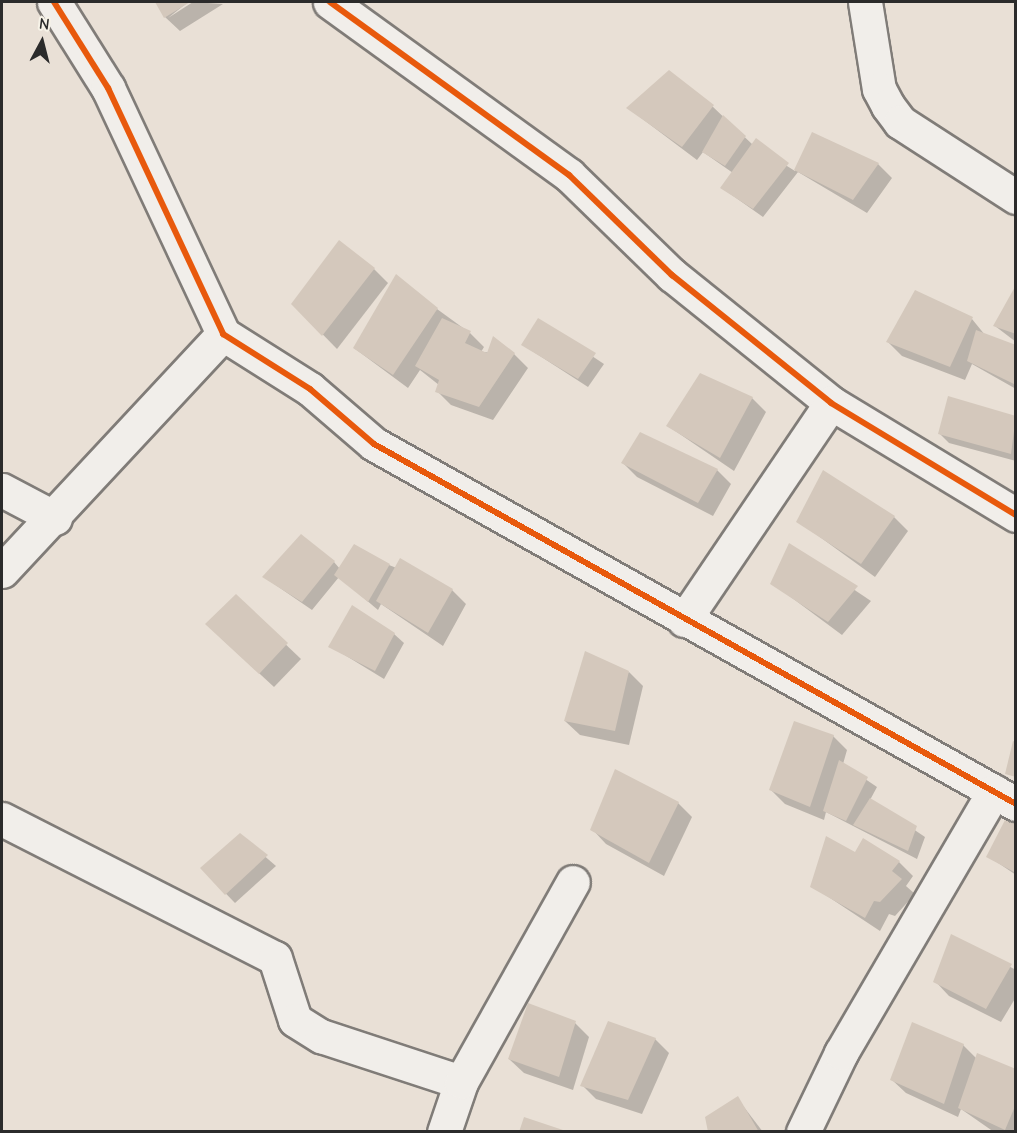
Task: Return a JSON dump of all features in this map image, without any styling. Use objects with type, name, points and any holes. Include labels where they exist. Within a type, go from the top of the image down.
[{"type":"street","points":[[54,2],[108,88],[223,334],[310,389],[374,444],[684,620],[1005,797],[841,1053],[803,1131]]},
{"type":"street","points":[[330,2],[569,175],[672,275],[831,403],[1016,516]]},
{"type":"street","points":[[872,6],[879,89],[900,122],[1016,197]]},
{"type":"street","points":[[2,571],[55,518],[223,334]]},
{"type":"street","points":[[684,620],[831,403]]},
{"type":"street","points":[[2,490],[55,518]]},
{"type":"street","points":[[2,819],[275,958],[296,1020],[321,1036],[461,1082]]},
{"type":"street","points":[[444,1131],[461,1082],[573,882]]},
{"type":"building","points":[[155,2],[190,2],[164,18]]},
{"type":"building","points":[[669,70],[714,105],[682,147],[626,108]]},
{"type":"building","points":[[723,115],[746,136],[725,166],[702,152]]},
{"type":"building","points":[[812,132],[879,163],[853,200],[794,170]]},
{"type":"building","points":[[756,138],[789,163],[753,209],[720,188]]},
{"type":"building","points":[[339,240],[375,268],[322,336],[291,304]]},
{"type":"building","points":[[396,274],[438,308],[393,375],[353,348]]},
{"type":"building","points":[[1016,285],[1016,334],[993,326]]},
{"type":"building","points":[[915,290],[973,317],[950,367],[886,342]]},
{"type":"building","points":[[442,318],[471,331],[465,343],[487,353],[493,336],[515,353],[479,407],[435,392],[439,380],[415,366]]},
{"type":"building","points":[[538,318],[596,353],[578,379],[521,345]]},
{"type":"building","points":[[976,330],[1016,345],[1016,385],[967,361]]},
{"type":"building","points":[[700,373],[753,397],[720,458],[666,426]]},
{"type":"building","points":[[948,396],[1016,416],[1011,454],[938,434]]},
{"type":"building","points":[[640,432],[718,469],[698,503],[621,463]]},
{"type":"building","points":[[823,470],[895,516],[861,564],[796,522]]},
{"type":"building","points":[[301,534],[335,561],[302,602],[262,577]]},
{"type":"building","points":[[789,543],[858,586],[828,622],[770,584]]},
{"type":"building","points":[[354,544],[390,564],[368,602],[334,575]]},
{"type":"building","points":[[400,558],[453,589],[428,633],[376,601]]},
{"type":"building","points":[[236,594],[288,643],[259,674],[205,624]]},
{"type":"building","points":[[352,605],[395,633],[375,671],[328,647]]},
{"type":"building","points":[[585,651],[629,671],[615,731],[564,721]]},
{"type":"building","points":[[794,721],[834,735],[810,807],[769,790]]},
{"type":"building","points":[[1013,741],[1016,742],[1016,777],[1005,774]]},
{"type":"building","points":[[839,760],[868,777],[846,821],[823,811]]},
{"type":"building","points":[[615,769],[679,802],[649,863],[590,830]]},
{"type":"building","points":[[870,798],[917,826],[908,851],[853,825]]},
{"type":"building","points":[[1005,820],[1016,824],[1016,873],[986,857]]},
{"type":"building","points":[[240,833],[268,855],[225,895],[200,868]]},
{"type":"building","points":[[826,836],[855,852],[863,838],[900,861],[892,871],[902,879],[880,902],[874,901],[865,918],[810,887]]},
{"type":"building","points":[[951,934],[1012,964],[986,1009],[933,982]]},
{"type":"building","points":[[528,1003],[576,1021],[559,1077],[508,1059]]},
{"type":"building","points":[[608,1021],[656,1038],[628,1100],[580,1086]]},
{"type":"building","points":[[912,1022],[964,1044],[944,1104],[890,1080]]},
{"type":"building","points":[[977,1053],[1016,1069],[1016,1104],[1005,1130],[958,1108]]},
{"type":"building","points":[[738,1096],[759,1132],[708,1132],[705,1117]]},
{"type":"building","points":[[524,1117],[566,1131],[566,1132],[519,1132]]},
{"type":"cycle path","points":[[54,2],[108,88],[223,334],[310,389],[374,444],[1016,804]]},
{"type":"cycle path","points":[[330,2],[569,175],[672,275],[831,403],[1016,515]]}]
